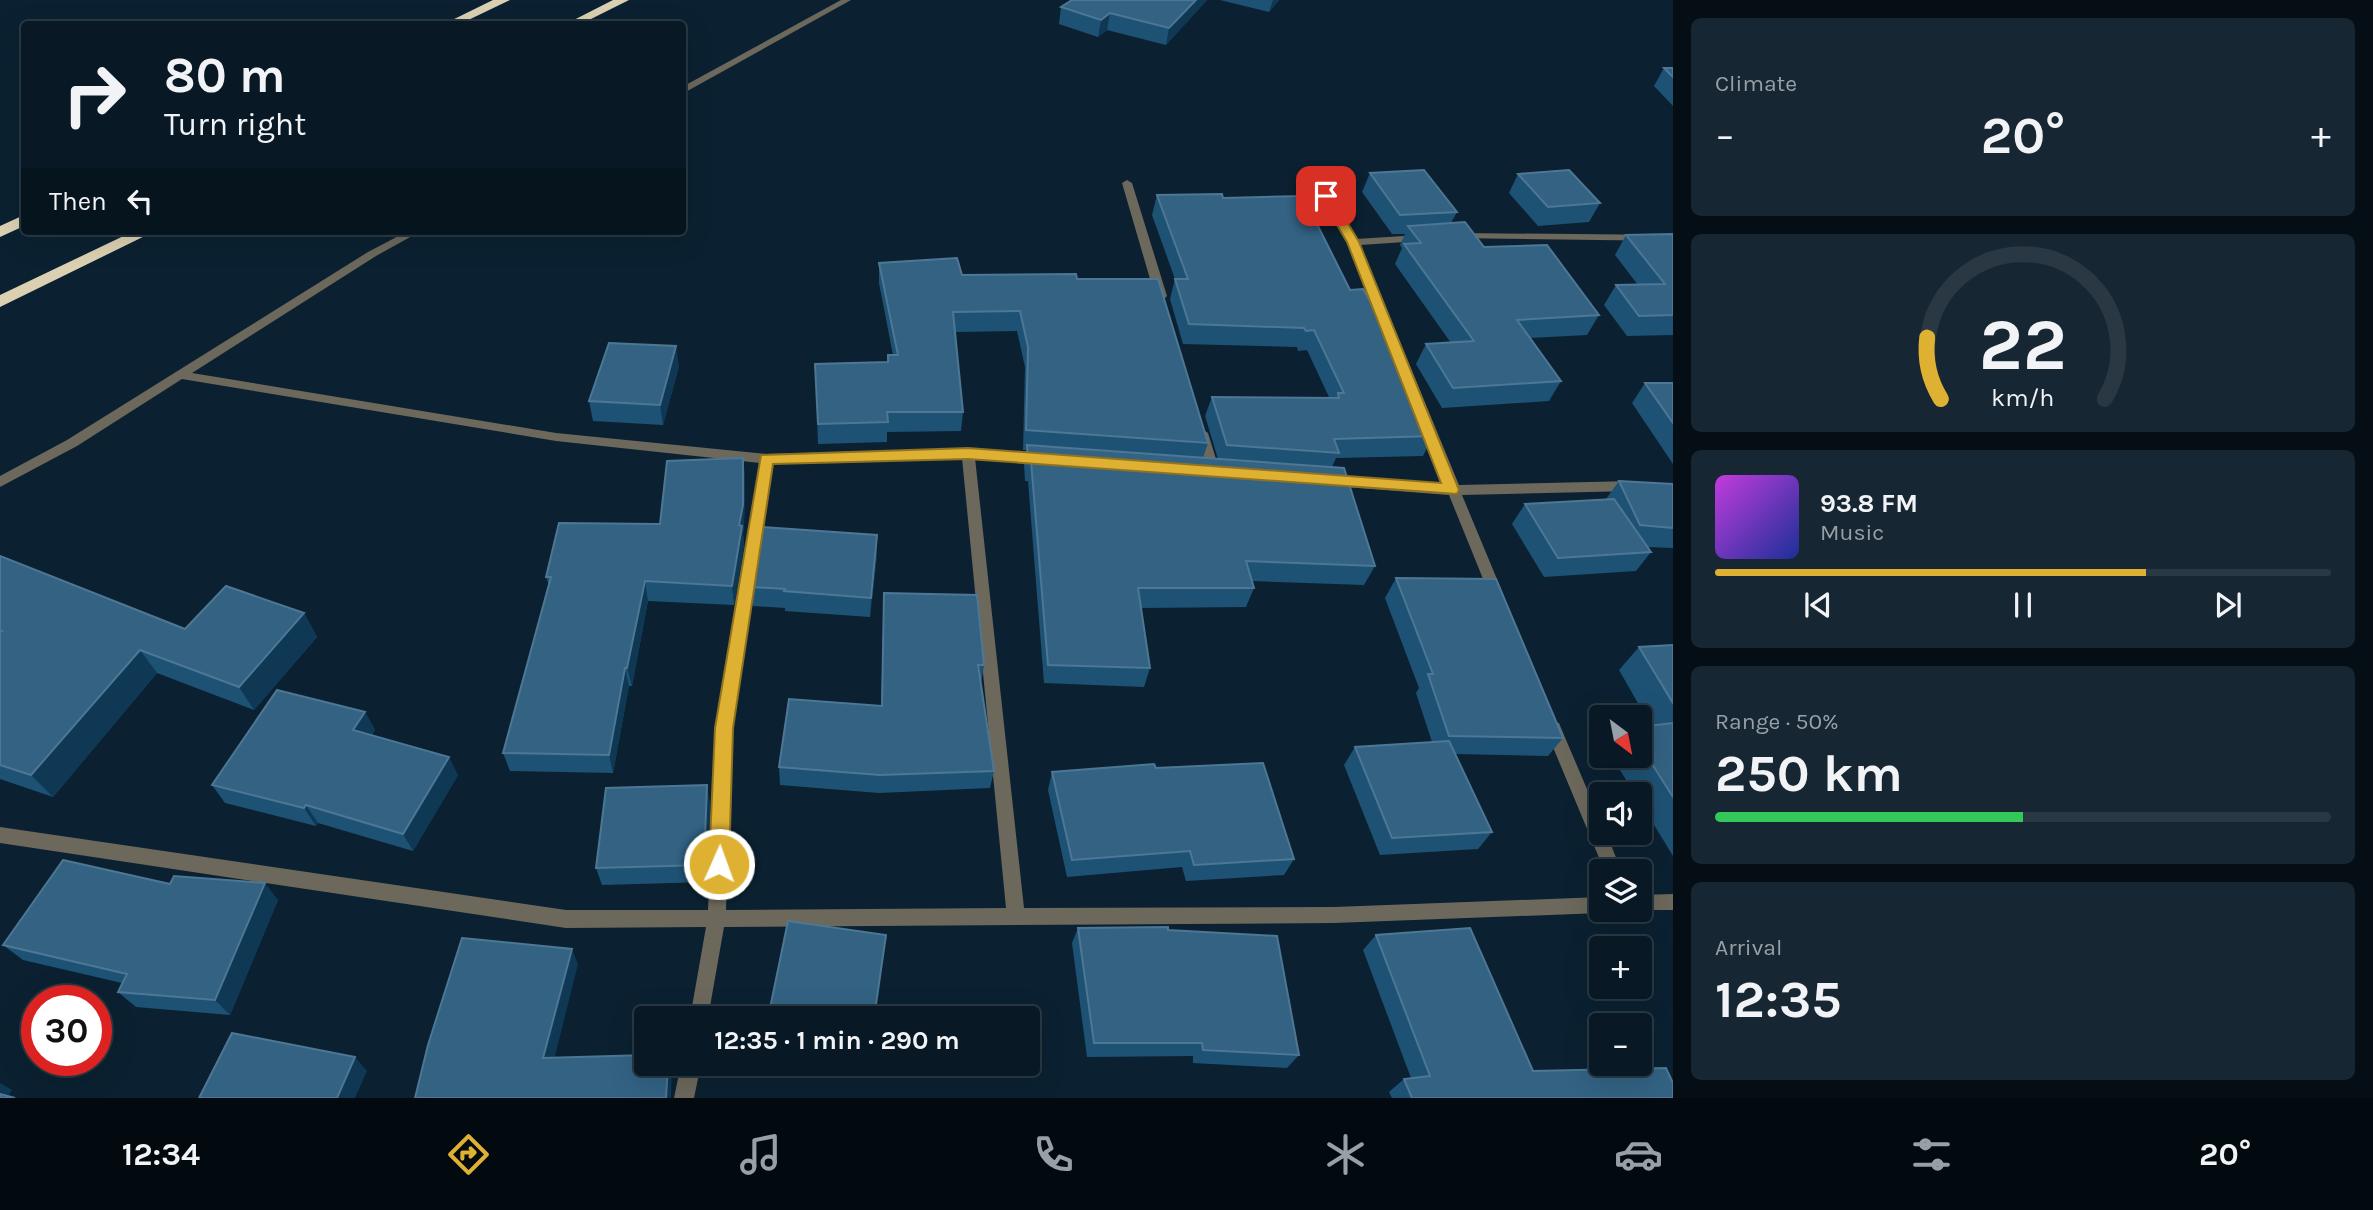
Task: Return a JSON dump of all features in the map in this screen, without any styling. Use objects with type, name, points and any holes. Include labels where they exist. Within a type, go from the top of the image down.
[{"type":"highway","points":[[457,21],[504,0]]},
{"type":"highway","points":[[578,21],[623,0]]},
{"type":"highway","points":[[0,232],[21,222]]},
{"type":"highway","points":[[0,302],[139,235]]},
{"type":"street","points":[[686,89],[848,0]]},
{"type":"street","points":[[1127,183],[1166,314]]},
{"type":"street","points":[[1326,196],[1353,242],[1451,490],[1500,604]]},
{"type":"street","points":[[0,482],[72,443],[372,254],[408,235]]},
{"type":"street","points":[[1447,237],[1673,238]]},
{"type":"street","points":[[1353,242],[1434,238]]},
{"type":"street","points":[[179,375],[555,437],[766,459],[968,453],[1063,461]]},
{"type":"street","points":[[1198,419],[1213,472]]},
{"type":"street","points":[[968,453],[1016,917]]},
{"type":"street","points":[[701,1006],[717,918],[724,728],[766,459]]},
{"type":"street","points":[[1319,480],[1451,490],[1645,486]]},
{"type":"street","points":[[1549,719],[1608,859]]},
{"type":"street","points":[[0,835],[566,919],[1334,915],[1589,905]]},
{"type":"street","points":[[1652,903],[1673,902]]},
{"type":"street","points":[[684,1098],[689,1076]]},
{"type":"building","points":[[1072,0],[1196,0],[1169,28],[1110,13],[1101,20],[1061,7]]},
{"type":"building","points":[[1664,68],[1673,68],[1673,77]]},
{"type":"building","points":[[1424,170],[1457,212],[1400,215],[1370,173]]},
{"type":"building","points":[[1569,170],[1600,203],[1548,207],[1518,174]]},
{"type":"building","points":[[1222,194],[1223,198],[1303,196],[1350,290],[1363,289],[1409,367],[1403,370],[1410,391],[1433,436],[1334,439],[1339,453],[1227,445],[1212,397],[1339,398],[1338,393],[1344,393],[1314,330],[1189,324],[1175,279],[1188,279],[1157,195]]},
{"type":"building","points":[[1465,222],[1484,247],[1547,245],[1599,315],[1517,320],[1561,381],[1453,388],[1426,344],[1474,341],[1404,244],[1421,243],[1408,226]]},
{"type":"building","points":[[1673,234],[1673,315],[1639,316],[1616,285],[1665,284],[1626,235]]},
{"type":"building","points":[[957,258],[962,275],[1076,274],[1077,279],[1158,279],[1208,443],[1026,430],[1028,347],[1020,311],[953,312],[963,412],[887,412],[888,422],[818,424],[815,364],[888,362],[888,355],[898,355],[879,263]]},
{"type":"building","points":[[609,343],[676,346],[660,405],[589,401]]},
{"type":"building","points":[[1645,383],[1673,383],[1673,423]]},
{"type":"building","points":[[1027,445],[1344,468],[1375,566],[1246,561],[1254,588],[1138,588],[1150,668],[1048,665],[1031,461],[1028,461]]},
{"type":"building","points":[[743,458],[743,505],[739,525],[742,526],[732,586],[645,581],[609,755],[503,753],[551,577],[546,577],[559,523],[660,524],[667,461]]},
{"type":"building","points":[[1619,481],[1673,484],[1673,528],[1640,525]]},
{"type":"building","points":[[1614,499],[1651,552],[1558,558],[1525,504]]},
{"type":"building","points":[[761,527],[877,535],[871,598],[752,587]]},
{"type":"building","points":[[0,556],[185,629],[226,586],[304,613],[239,687],[140,650],[31,775],[0,765]]},
{"type":"building","points":[[1396,578],[1496,579],[1563,738],[1449,736],[1428,674],[1433,674]]},
{"type":"building","points":[[884,593],[977,595],[984,665],[978,665],[994,771],[880,775],[779,767],[789,699],[882,706]]},
{"type":"building","points":[[1673,645],[1673,703],[1639,647]]},
{"type":"building","points":[[277,690],[365,712],[353,730],[449,757],[403,834],[306,805],[304,808],[212,785]]},
{"type":"building","points":[[1673,723],[1673,797],[1652,764],[1652,726]]},
{"type":"building","points":[[1449,741],[1492,832],[1392,838],[1355,747]]},
{"type":"building","points":[[1263,763],[1294,859],[1194,865],[1190,851],[1072,860],[1052,772],[1154,764],[1156,768]]},
{"type":"building","points":[[707,785],[704,865],[596,868],[606,788]]},
{"type":"building","points":[[63,860],[170,884],[174,876],[265,883],[215,1000],[118,992],[127,974],[3,945]]},
{"type":"building","points":[[788,921],[886,935],[876,1006],[770,1006]]},
{"type":"building","points":[[1168,927],[1168,930],[1277,936],[1299,1055],[1203,1050],[1202,1043],[1094,1043],[1078,928]]},
{"type":"building","points":[[1470,928],[1533,1071],[1589,1070],[1589,1076],[1652,1076],[1652,1068],[1666,1068],[1673,1083],[1673,1098],[1412,1098],[1404,1079],[1430,1076],[1376,935]]},
{"type":"building","points":[[462,938],[572,949],[543,1058],[634,1055],[634,1076],[667,1076],[666,1098],[415,1098],[428,1045]]},
{"type":"building","points":[[232,1033],[355,1057],[337,1098],[199,1098]]},
{"type":"route","points":[[719,864],[724,728],[766,459],[968,453],[1451,490],[1353,242],[1326,196]]}]
